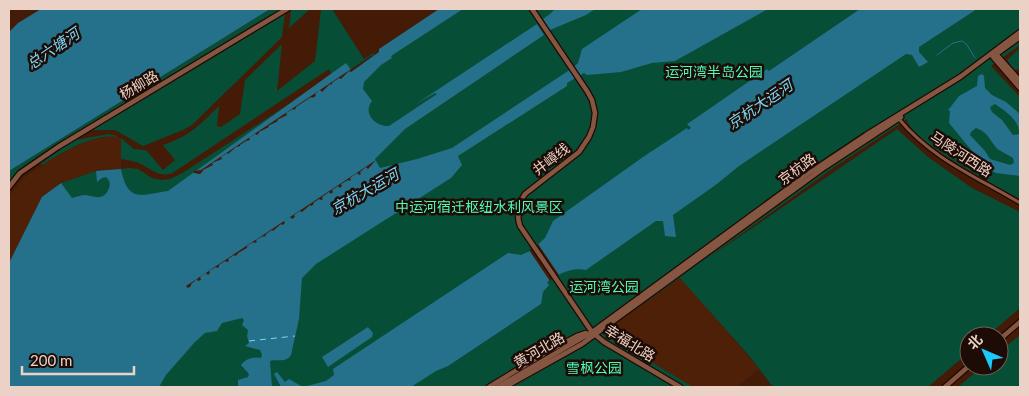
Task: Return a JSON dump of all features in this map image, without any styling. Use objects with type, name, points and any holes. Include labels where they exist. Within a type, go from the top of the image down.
[{"type":"street","name":"杨柳路","points":[[9,187],[20,173],[58,147],[287,9]]},
{"type":"street","name":"井嶂线","points":[[532,9],[592,100],[595,113],[590,137],[580,152],[529,189],[520,202],[517,211],[518,222],[560,285]]},
{"type":"street","name":"京杭路","points":[[994,55],[1020,32]]},
{"type":"street","name":"京杭路","points":[[593,333],[809,173],[1020,37]]},
{"type":"street","points":[[994,55],[1020,81]]},
{"type":"street","points":[[994,55],[1020,88]]},
{"type":"street","name":"马陵河西路","points":[[898,117],[924,144],[945,160],[974,179],[1020,203]]},
{"type":"street","name":"幸福北路","points":[[560,285],[593,333],[604,342],[680,387]]},
{"type":"street","points":[[1009,331],[1020,322]]},
{"type":"street","points":[[489,387],[577,336],[593,333]]},
{"type":"street","name":"黄河北路","points":[[498,387],[593,333]]},
{"type":"street","name":"黄河北路","points":[[505,387],[582,344],[593,333]]},
{"type":"street","points":[[945,387],[959,375]]},
{"type":"shaded area","points":[[113,136],[121,138],[121,169],[96,171],[58,184],[43,198],[9,263],[9,197],[13,191],[25,177],[57,155],[89,140]]},
{"type":"shaded area","points":[[681,278],[759,369],[737,387],[691,387],[610,337],[615,324]]},
{"type":"green space","points":[[270,9],[282,9],[68,139],[19,171],[9,183],[9,171]]},
{"type":"green space","points":[[310,9],[289,28],[291,10]]},
{"type":"green space","name":"中运河宿迁枢纽水利风景区","points":[[321,9],[332,9],[364,59],[373,53],[378,60],[455,9],[1020,9],[1020,45],[991,66],[1020,97],[1020,199],[938,151],[911,128],[907,119],[833,168],[707,259],[897,129],[928,157],[972,188],[1020,212],[1020,308],[999,326],[959,326],[959,361],[928,387],[773,387],[750,357],[680,278],[615,324],[610,334],[611,338],[693,387],[9,387],[9,263],[42,197],[61,183],[96,171],[130,168],[138,169],[152,178],[170,179],[184,172],[292,102],[331,74],[329,69],[171,174],[158,173],[139,163],[121,159],[121,138],[134,149],[146,150],[163,170],[175,160],[163,145],[193,130],[219,106],[217,126],[221,127],[240,114],[245,80],[282,44],[277,91],[315,61]]},
{"type":"green space","points":[[285,12],[282,37],[192,125],[143,146],[115,130],[92,130],[94,128]]},
{"type":"green space","points":[[1020,48],[1020,69],[1014,70],[1007,60]]},
{"type":"green space","points":[[109,134],[117,137],[98,138],[88,141],[42,165],[39,162],[70,141]]},
{"type":"green space","points":[[1020,335],[1020,387],[958,387],[971,376],[1009,376],[1009,344]]},
{"type":"water","name":"总六塘河","points":[[41,9],[270,9],[9,171],[9,32],[18,23]]},
{"type":"water","name":"京杭大运河","points":[[439,9],[463,9],[391,56],[392,58],[381,65],[364,82],[363,89],[372,101],[369,106],[370,115],[375,122],[389,126],[437,94],[435,93],[416,104],[537,24],[544,35],[405,129],[375,159],[380,168],[452,148],[574,67],[578,63],[582,49],[642,9],[768,9],[675,61],[652,63],[621,72],[587,75],[584,73],[567,83],[567,86],[458,156],[462,165],[451,178],[316,264],[302,278],[299,319],[291,355],[284,360],[270,361],[272,387],[238,387],[238,380],[248,377],[249,374],[241,365],[252,358],[261,358],[262,355],[260,350],[245,346],[249,343],[248,330],[242,325],[244,320],[242,318],[222,323],[217,331],[205,333],[166,375],[159,387],[9,387],[9,263],[42,197],[61,183],[72,198],[85,195],[102,197],[107,192],[110,183],[106,177],[97,182],[96,171],[121,169],[127,187],[132,192],[143,195],[168,191],[346,63],[352,71],[379,52],[379,49]]},
{"type":"water","points":[[555,9],[595,9],[586,15],[550,30],[543,19]]},
{"type":"water","name":"京杭大运河","points":[[860,9],[977,9],[919,47],[919,52],[928,62],[919,67],[912,55],[906,54],[739,166],[673,215],[676,237],[665,236],[663,221],[656,221],[586,270],[570,270],[556,276],[547,282],[549,285],[543,292],[541,304],[448,366],[436,371],[411,387],[303,387],[326,381],[334,375],[333,369],[508,253],[521,255],[532,250],[545,238],[553,221],[643,157],[687,128],[688,130],[691,128],[687,124],[767,69],[769,71]]},
{"type":"water","points":[[982,74],[984,76],[985,88],[992,95],[1006,102],[1020,114],[1020,176],[996,173],[986,168],[949,123],[950,111],[948,110],[959,96],[977,86],[978,76]],"holes":[[[995,104],[1014,120],[1019,129],[1019,134],[1013,135],[1002,120],[992,112],[990,107]],[[976,128],[987,135],[999,150],[1013,158],[1014,163],[1010,165],[990,159],[970,135]]]},
{"type":"water","points":[[368,327],[373,333],[372,337],[328,367],[322,357]]},
{"type":"water","points":[[277,372],[285,382],[289,379],[303,387],[281,387],[274,374]]},
{"type":"pier","points":[[372,55],[341,79],[339,78],[330,84],[322,92],[320,90],[315,94],[316,96],[311,97],[294,110],[286,113],[287,115],[221,157],[222,159],[212,163],[213,165],[203,170],[200,174],[194,173],[194,171],[201,170]]},
{"type":"pier","points":[[376,160],[368,169],[366,167],[360,172],[361,174],[357,173],[350,178],[351,180],[341,184],[340,188],[338,186],[332,190],[331,194],[329,192],[322,197],[323,199],[319,199],[302,212],[300,211],[292,219],[290,217]]},
{"type":"pier","points":[[284,221],[283,225],[281,224],[264,237],[256,240],[257,242],[247,246],[247,248],[228,259],[229,261],[225,261],[219,267],[209,271],[208,275],[206,273],[200,277],[201,280],[198,281],[197,279],[188,288],[186,286]]},
{"type":"pier","points":[[538,244],[559,275],[550,281],[529,250]]},
{"type":"waterway","points":[[937,55],[953,43],[962,41],[967,45],[975,58]]},
{"type":"ferry route","points":[[249,341],[295,336]]},
{"type":"park label","name":"运河湾半岛公园","points":[[714,72]]},
{"type":"park label","name":"运河湾公园","points":[[604,287]]},
{"type":"park label","name":"雪枫公园","points":[[594,368]]}]
